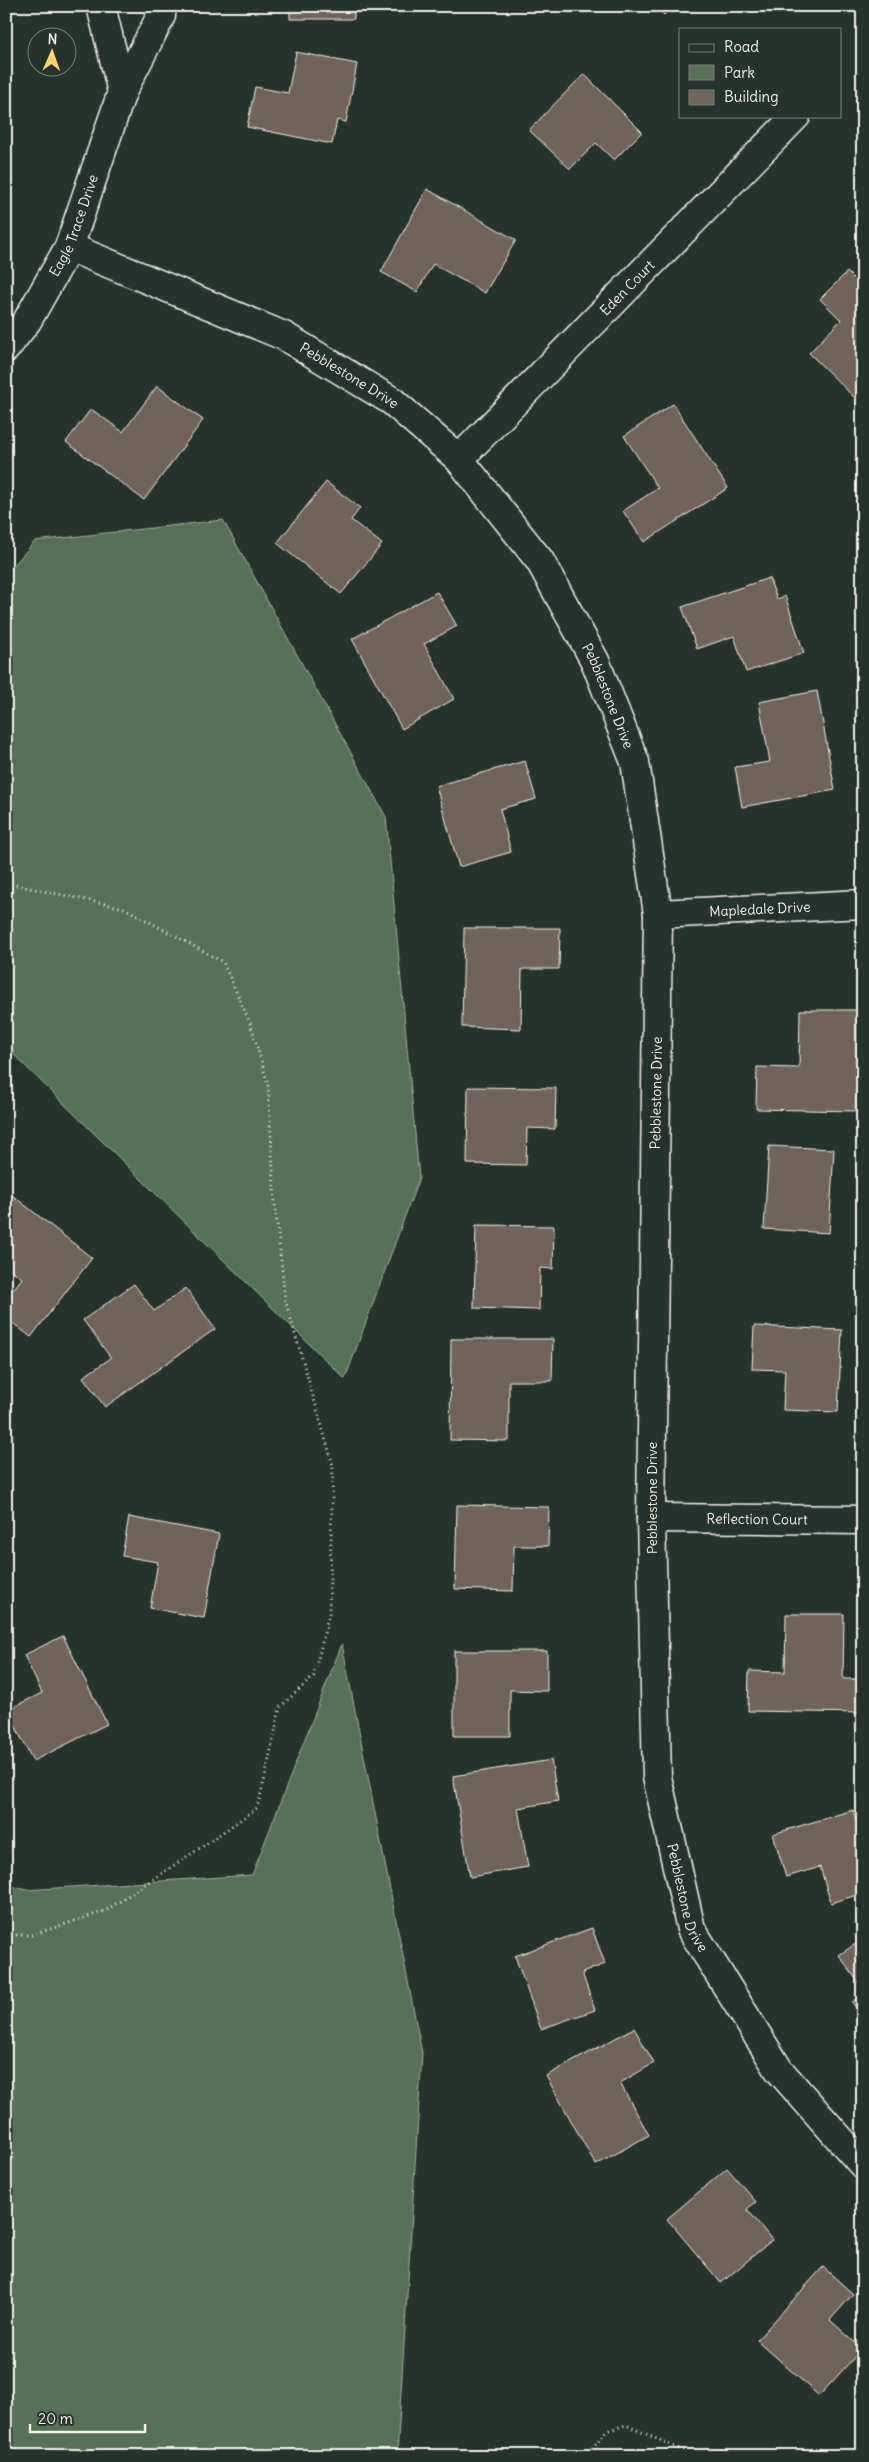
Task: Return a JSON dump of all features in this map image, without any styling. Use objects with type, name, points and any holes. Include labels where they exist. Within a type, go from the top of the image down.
[{"type":"street","points":[[101,6],[122,92]]},
{"type":"street","name":"Eagle Trace Drive","points":[[6,348],[27,321],[69,247],[122,92],[161,16],[162,6]]},
{"type":"street","name":"Eden Court","points":[[458,459],[794,118]]},
{"type":"street","name":"Pebblestone Drive","points":[[69,247],[284,336],[392,401],[458,459],[540,561],[595,661],[636,762],[658,914],[650,1518],[657,1777],[691,1929],[779,2070],[863,2165]]},
{"type":"street","name":"Mapledale Drive","points":[[658,914],[863,904]]},
{"type":"street","name":"Reflection Court","points":[[650,1518],[863,1520]]},
{"type":"path","points":[[6,883],[124,908],[223,962],[251,1025],[268,1085],[285,1299],[334,1465],[329,1613],[314,1676],[280,1707],[257,1808],[105,1910],[32,1936],[6,1935]]},
{"type":"path","points":[[586,2456],[606,2431],[626,2425],[695,2456]]},
{"type":"green space","points":[[223,520],[386,817],[419,1178],[345,1379],[6,1047],[6,574],[35,541]]},
{"type":"green space","points":[[342,1644],[422,2053],[397,2456],[6,2456],[6,1884],[26,1890],[252,1875]]},
{"type":"building","points":[[290,6],[354,6],[354,19],[290,19]]},
{"type":"building","points":[[655,6],[672,6],[664,15]]},
{"type":"building","points":[[296,52],[357,64],[346,122],[337,120],[332,144],[247,127],[255,87],[288,93]]},
{"type":"building","points":[[584,74],[642,132],[614,160],[596,143],[570,169],[529,130]]},
{"type":"building","points":[[427,189],[516,240],[485,293],[433,264],[417,292],[381,272]]},
{"type":"building","points":[[847,272],[863,288],[863,390],[855,398],[809,353],[841,320],[820,299]]},
{"type":"building","points":[[157,386],[203,420],[144,500],[66,442],[91,409],[123,432]]},
{"type":"building","points":[[673,404],[728,488],[644,542],[623,511],[658,488],[624,436]]},
{"type":"building","points":[[326,482],[360,508],[351,520],[382,544],[341,594],[277,543]]},
{"type":"building","points":[[769,578],[777,599],[785,596],[804,653],[746,672],[734,636],[697,649],[682,607]]},
{"type":"building","points":[[437,592],[457,626],[424,644],[454,699],[402,729],[352,639]]},
{"type":"building","points":[[817,691],[835,790],[742,807],[735,767],[770,762],[759,702]]},
{"type":"building","points":[[525,761],[536,799],[500,809],[511,852],[459,867],[436,786]]},
{"type":"building","points":[[464,928],[560,928],[559,969],[522,969],[521,1029],[462,1027]]},
{"type":"building","points":[[800,1010],[858,1010],[856,1111],[756,1109],[757,1067],[799,1068]]},
{"type":"building","points":[[468,1087],[556,1088],[555,1129],[527,1128],[526,1165],[467,1164]]},
{"type":"building","points":[[769,1146],[834,1149],[829,1233],[764,1229]]},
{"type":"building","points":[[12,1195],[92,1258],[31,1337],[6,1318],[6,1299],[22,1278],[6,1266],[6,1202]]},
{"type":"building","points":[[476,1225],[554,1226],[553,1269],[540,1268],[539,1310],[474,1308]]},
{"type":"building","points":[[134,1284],[154,1311],[186,1288],[215,1329],[105,1407],[83,1377],[111,1358],[83,1320]]},
{"type":"building","points":[[754,1326],[842,1330],[838,1412],[783,1410],[785,1370],[752,1369]]},
{"type":"building","points":[[451,1339],[553,1339],[552,1381],[509,1381],[509,1441],[450,1440]]},
{"type":"building","points":[[457,1505],[549,1507],[548,1546],[514,1546],[513,1591],[455,1589]]},
{"type":"building","points":[[129,1517],[219,1534],[204,1618],[150,1608],[158,1562],[122,1556]]},
{"type":"building","points":[[786,1614],[844,1614],[843,1679],[863,1679],[863,1713],[748,1711],[749,1671],[785,1672]]},
{"type":"building","points":[[63,1636],[107,1724],[33,1761],[7,1710],[42,1693],[24,1655]]},
{"type":"building","points":[[454,1651],[547,1651],[547,1691],[510,1690],[510,1736],[454,1736]]},
{"type":"building","points":[[551,1760],[558,1801],[518,1808],[528,1867],[470,1877],[453,1776]]},
{"type":"building","points":[[853,1810],[860,1834],[863,1834],[863,1893],[831,1903],[820,1867],[786,1877],[773,1834]]},
{"type":"building","points":[[592,1928],[605,1964],[582,1973],[595,2010],[541,2029],[515,1956]]},
{"type":"building","points":[[863,1939],[863,1989],[839,1955]]},
{"type":"building","points":[[863,1994],[863,2018],[852,2002]]},
{"type":"building","points":[[634,2028],[654,2063],[620,2083],[649,2135],[596,2165],[546,2076]]},
{"type":"building","points":[[727,2168],[756,2202],[747,2209],[772,2240],[721,2283],[667,2219]]},
{"type":"building","points":[[823,2267],[853,2294],[830,2320],[862,2349],[819,2396],[757,2340]]}]
